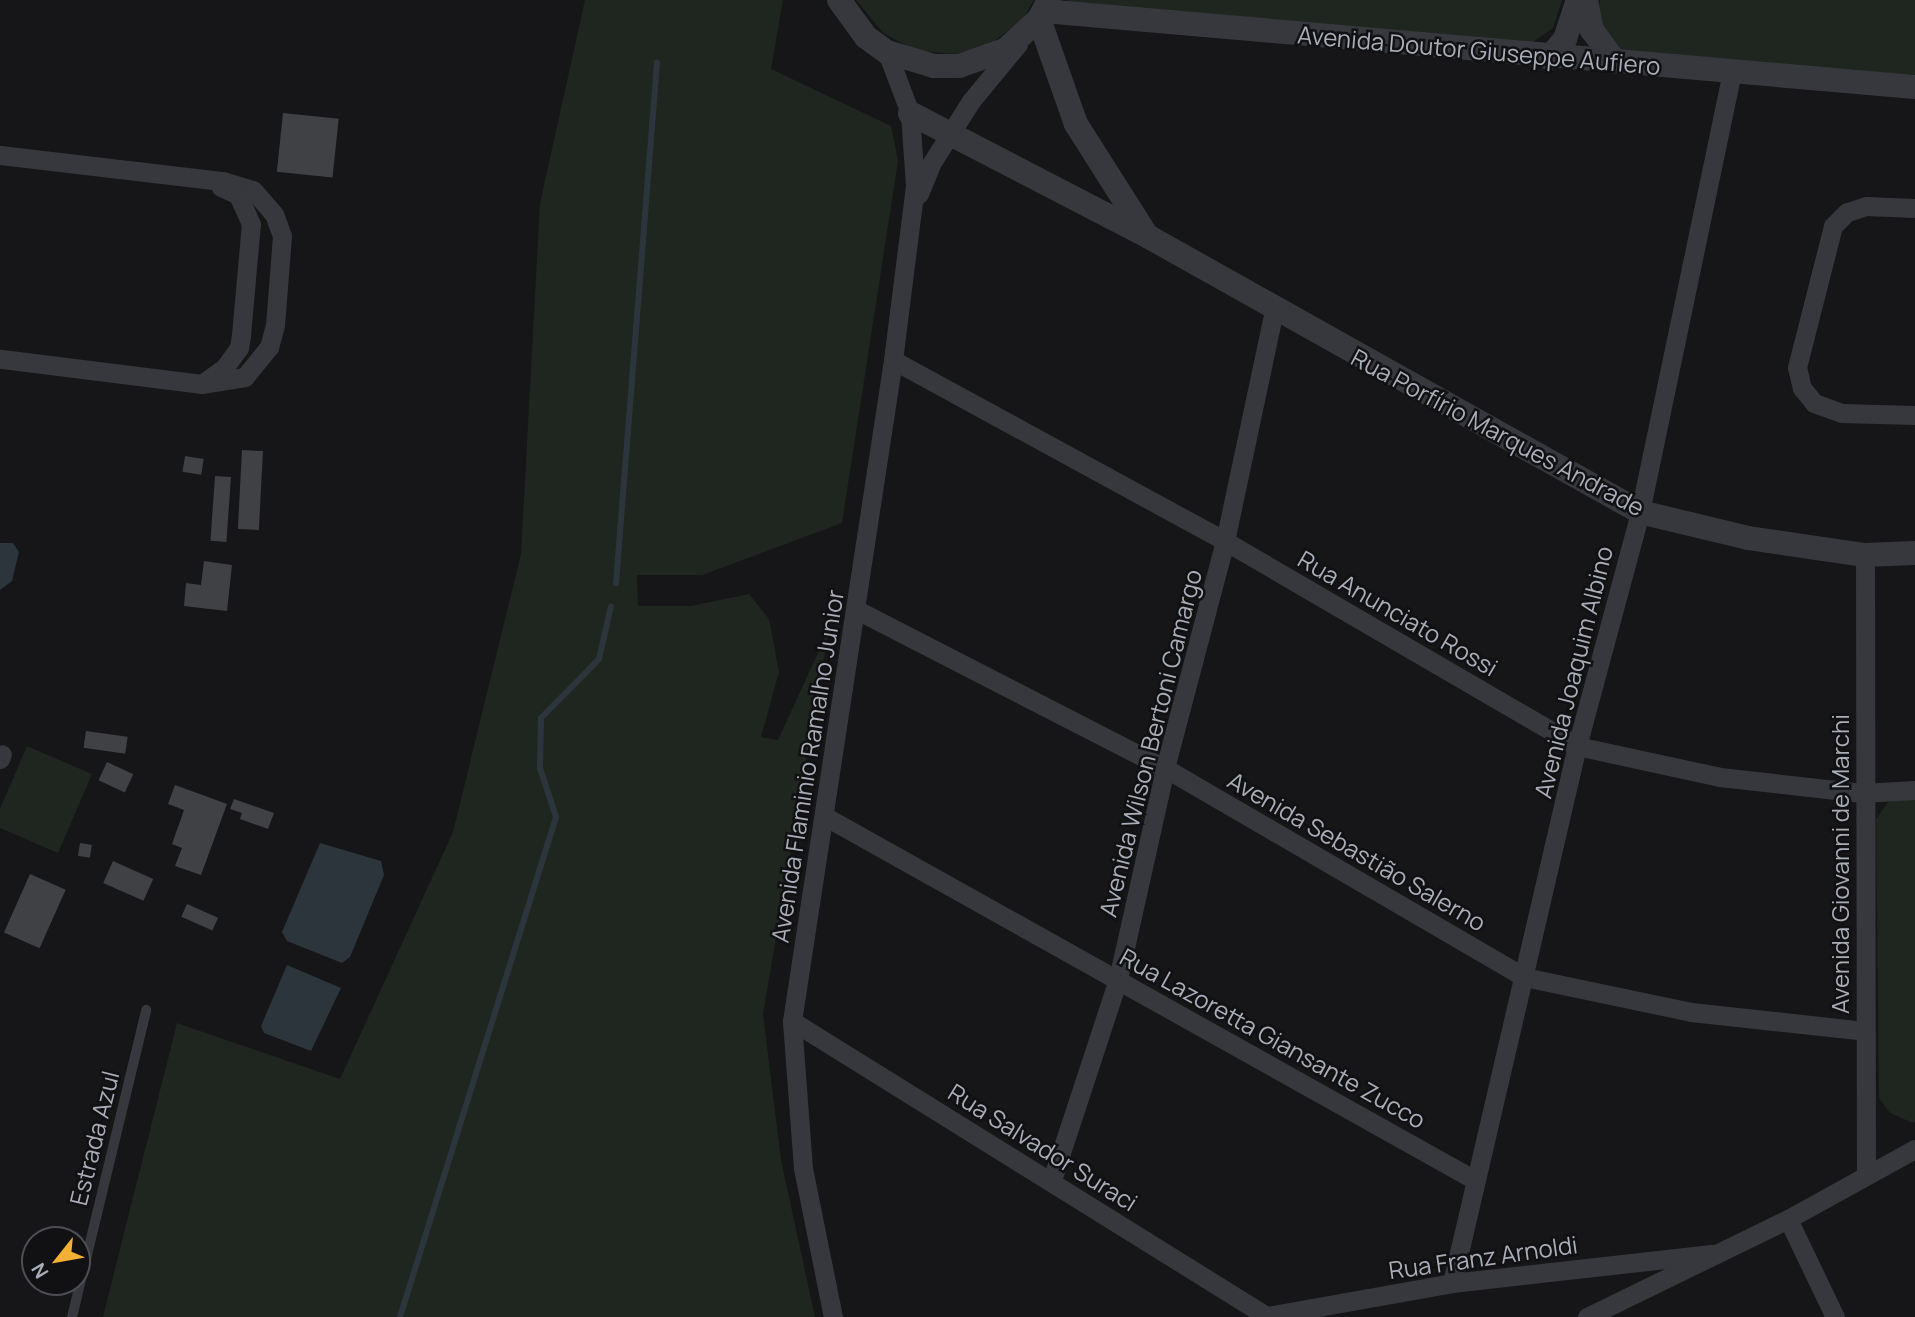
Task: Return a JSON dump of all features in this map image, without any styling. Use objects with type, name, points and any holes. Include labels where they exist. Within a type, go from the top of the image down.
[{"type":"street","points":[[839,0],[866,37],[887,52],[922,64],[959,66],[983,60],[1039,16]]},
{"type":"street","points":[[1549,58],[1565,39],[1578,0]]},
{"type":"street","points":[[1586,0],[1592,30],[1615,62]]},
{"type":"street","name":"Avenida Flaminio Ramalho Junior","points":[[908,220],[931,164],[1039,16]]},
{"type":"street","name":"Avenida Doutor Giuseppe Aufiero","points":[[1039,16],[1549,58],[1732,70],[1915,87]]},
{"type":"street","name":"Rua Porfírio Marques Andrade","points":[[1039,16],[1076,124],[1099,167],[1149,237]]},
{"type":"street","name":"Avenida Flaminio Ramalho Junior","points":[[833,1317],[803,1168],[792,1021],[826,817],[893,360],[908,220],[915,185],[910,113],[887,52]]},
{"type":"street","name":"Avenida Joaquim Albino","points":[[1452,1283],[1577,746],[1640,512],[1732,70]]},
{"type":"street","name":"Rua Porfírio Marques Andrade","points":[[910,113],[952,132],[1149,237],[1274,311],[1640,512],[1748,538],[1865,555],[1915,554]]},
{"type":"street","points":[[0,155],[205,178],[253,190],[274,215],[282,236],[275,325],[269,347],[245,377],[202,384],[0,359]]},
{"type":"street","points":[[202,384],[225,368],[239,348],[251,224],[239,195],[205,178]]},
{"type":"street","points":[[1915,208],[1866,206],[1846,212],[1833,226],[1797,367],[1802,388],[1814,403],[1841,413],[1915,415]]},
{"type":"street","name":"Avenida Wilson Bertoni Camargo","points":[[1052,1180],[1118,979],[1165,768],[1225,541],[1274,311]]},
{"type":"street","name":"Rua Anunciato Rossi","points":[[893,360],[1225,541],[1577,746],[1720,777],[1862,793],[1915,790]]},
{"type":"street","name":"Avenida Giovanni de Marchi","points":[[1865,555],[1862,793],[1868,966],[1865,1031],[1866,1173]]},
{"type":"street","name":"Avenida Sebastião Salerno","points":[[856,610],[1165,768],[1524,977],[1691,1012],[1865,1031]]},
{"type":"street","name":"Rua Lazoretta Giansante Zucco","points":[[826,817],[1475,1180]]},
{"type":"street","name":"Rua Salvador Suraci","points":[[792,1021],[1052,1180],[1266,1317]]},
{"type":"street","points":[[1587,1317],[1711,1254],[1788,1219],[1866,1173],[1915,1149]]},
{"type":"street","points":[[1788,1219],[1835,1317]]},
{"type":"street","name":"Rua Franz Arnoldi","points":[[1266,1317],[1452,1283],[1711,1254]]},
{"type":"lane","name":"Estrada Azul","points":[[72,1317],[146,1010]]},
{"type":"shaded area","points":[[585,0],[783,0],[771,69],[891,126],[898,161],[842,523],[702,575],[637,575],[638,606],[691,606],[749,594],[769,619],[779,672],[761,737],[778,740],[829,629],[763,1014],[781,1160],[815,1317],[103,1317],[177,1023],[340,1079],[453,832],[521,554],[540,203]]},
{"type":"shaded area","points":[[856,0],[1034,0],[1022,20],[992,43],[956,54],[918,51],[884,34]]},
{"type":"shaded area","points":[[1068,0],[1562,0],[1553,28],[1530,44],[1065,8]]},
{"type":"shaded area","points":[[1600,0],[1915,0],[1915,75],[1624,55],[1598,25]]},
{"type":"shaded area","points":[[0,543],[13,543],[19,552],[12,581],[0,590]]},
{"type":"shaded area","points":[[27,746],[92,774],[58,853],[0,828],[0,809]]},
{"type":"shaded area","points":[[1915,797],[1913,1123],[1890,1113],[1879,1098],[1876,819],[1889,801]]},
{"type":"shaded area","points":[[320,843],[381,861],[384,875],[350,957],[342,963],[287,941],[282,932]]},
{"type":"shaded area","points":[[287,965],[341,988],[311,1051],[264,1033],[261,1026]]},
{"type":"building","points":[[283,113],[339,119],[333,178],[277,172]]},
{"type":"building","points":[[242,450],[263,451],[259,530],[238,529]]},
{"type":"building","points":[[185,456],[204,459],[201,475],[182,472]]},
{"type":"building","points":[[215,476],[231,477],[226,542],[210,541]]},
{"type":"building","points":[[204,561],[232,565],[227,611],[184,606],[186,583],[201,585]]},
{"type":"building","points":[[86,731],[128,737],[125,754],[84,748]]},
{"type":"building","points":[[107,762],[133,774],[125,792],[99,780]]},
{"type":"building","points":[[175,785],[227,804],[201,875],[175,866],[182,848],[172,844],[184,810],[168,804]]},
{"type":"building","points":[[234,799],[274,813],[268,829],[240,819],[242,813],[230,809]]},
{"type":"building","points":[[80,843],[92,845],[90,858],[78,856]]},
{"type":"building","points":[[113,861],[153,879],[143,901],[103,883]]},
{"type":"building","points":[[30,874],[66,890],[40,948],[4,932]]},
{"type":"building","points":[[187,904],[218,918],[212,931],[181,917]]},
{"type":"waterway","points":[[616,583],[657,63]]},
{"type":"waterway","points":[[400,1317],[556,817],[540,768],[541,718],[599,659],[611,606]]}]
